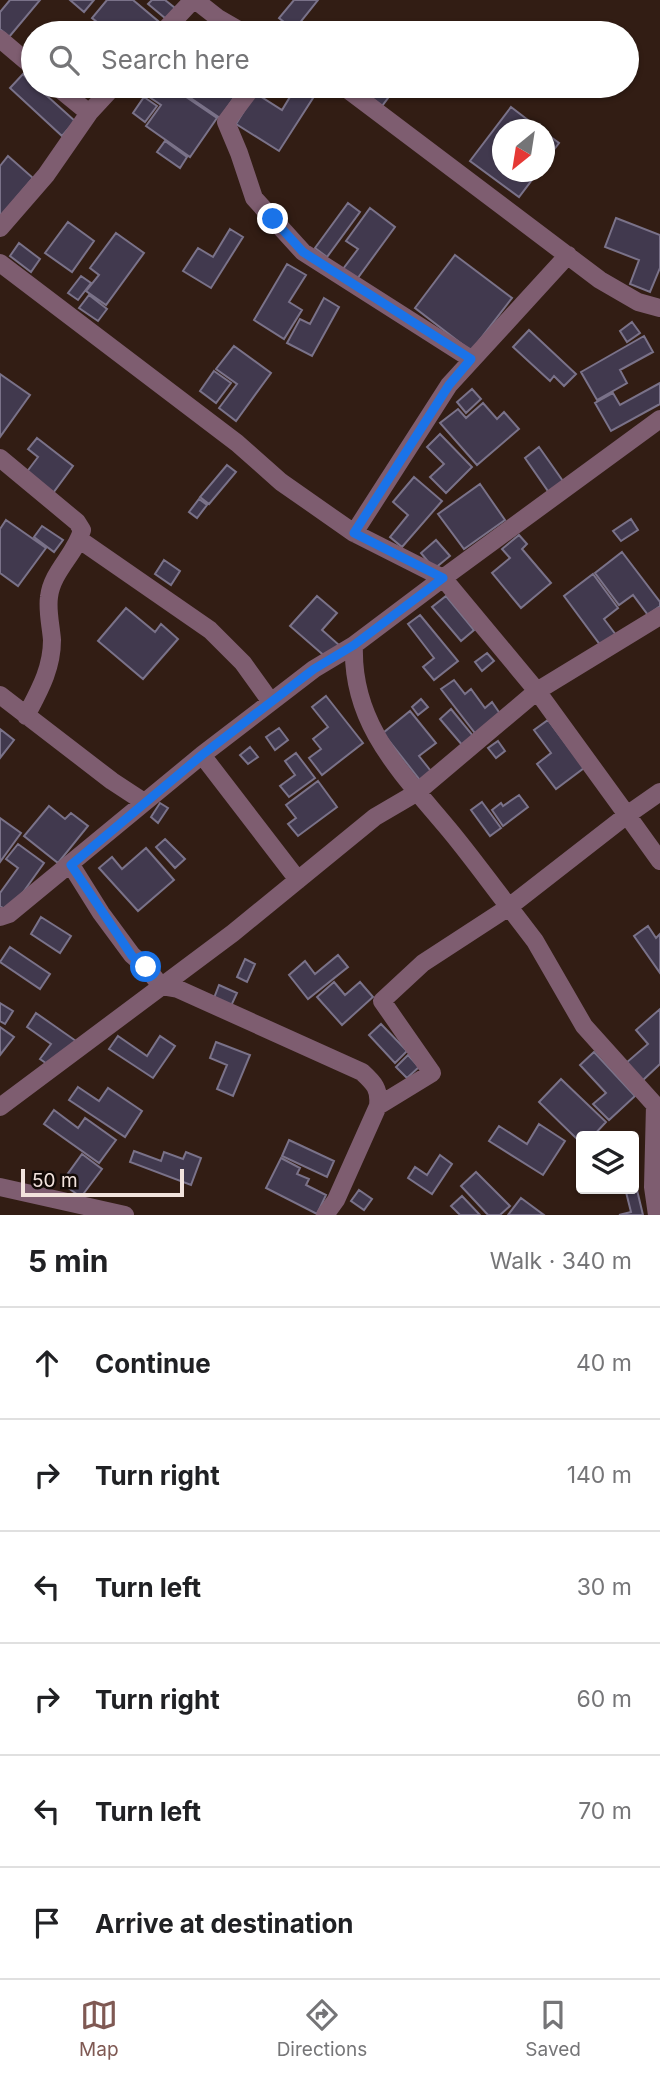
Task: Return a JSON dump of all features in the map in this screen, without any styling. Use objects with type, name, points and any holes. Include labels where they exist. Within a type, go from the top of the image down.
[{"type":"street","points":[[174,21],[194,0],[223,21]]},
{"type":"street","points":[[0,39],[21,57]]},
{"type":"street","points":[[71,98],[89,113]]},
{"type":"street","points":[[0,228],[46,175],[89,113],[103,98]]},
{"type":"street","points":[[244,98],[226,122],[254,198],[303,252],[471,359]]},
{"type":"street","points":[[359,98],[600,280],[638,302],[660,309]]},
{"type":"street","points":[[354,533],[449,385],[568,255]]},
{"type":"street","points":[[0,263],[237,443],[281,482],[354,533],[443,578],[537,691],[660,861]]},
{"type":"street","points":[[0,916],[9,914],[202,755],[314,669],[354,645],[660,419]]},
{"type":"street","points":[[0,458],[77,522],[82,530],[80,540],[56,577],[49,595],[52,641],[48,672],[26,716]]},
{"type":"street","points":[[80,540],[211,630],[243,663],[271,702]]},
{"type":"street","points":[[0,1107],[233,933],[375,817],[416,793],[537,691],[660,617]]},
{"type":"street","points":[[354,645],[353,663],[358,696],[367,721],[416,793],[446,826],[536,941],[583,1026],[657,1108],[653,1188],[657,1215]]},
{"type":"street","points":[[0,695],[112,781],[144,802]]},
{"type":"street","points":[[202,755],[298,880]]},
{"type":"street","points":[[378,1106],[432,1073],[382,1000],[423,962],[509,907],[627,814],[660,792]]},
{"type":"street","points":[[71,865],[132,956],[146,967],[161,986],[178,989],[362,1072],[375,1084],[379,1095],[378,1106],[336,1200],[325,1215]]},
{"type":"street","points":[[0,1187],[73,1209],[125,1215]]},
{"type":"building","points":[[10,0],[40,0],[9,37],[0,29],[0,12]]},
{"type":"building","points":[[70,0],[94,0],[84,12]]},
{"type":"building","points":[[107,0],[133,0],[158,21],[96,21],[92,18]]},
{"type":"building","points":[[152,0],[165,0],[180,12],[173,21],[169,21],[148,4]]},
{"type":"building","points":[[294,0],[318,0],[301,21],[283,21],[279,18]]},
{"type":"building","points":[[21,76],[21,98],[49,98],[75,121],[62,136],[10,88]]},
{"type":"building","points":[[143,98],[157,106],[145,122],[133,113]]},
{"type":"building","points":[[151,98],[188,98],[217,118],[190,157],[146,126],[161,105]]},
{"type":"building","points":[[191,98],[234,98],[220,118]]},
{"type":"building","points":[[252,98],[263,98],[282,110],[289,98],[313,98],[279,151],[236,124]]},
{"type":"building","points":[[371,98],[388,98],[382,106]]},
{"type":"building","points":[[511,107],[527,119],[502,119]]},
{"type":"building","points":[[492,132],[492,177],[470,161]]},
{"type":"building","points":[[165,141],[187,157],[180,168],[157,152]]},
{"type":"building","points":[[8,156],[33,178],[0,217],[0,166]]},
{"type":"building","points":[[499,182],[530,182],[519,197]]},
{"type":"building","points":[[348,203],[360,212],[327,257],[315,248]]},
{"type":"building","points":[[370,208],[395,227],[357,279],[343,269],[358,249],[346,241]]},
{"type":"building","points":[[616,218],[660,235],[660,268],[650,292],[630,284],[639,260],[605,247]]},
{"type":"building","points":[[68,222],[94,241],[72,272],[45,253]]},
{"type":"building","points":[[230,229],[243,237],[211,288],[183,271],[198,248],[213,257]]},
{"type":"building","points":[[116,233],[144,253],[106,305],[86,291],[99,275],[90,268]]},
{"type":"building","points":[[19,243],[40,259],[31,272],[10,256]]},
{"type":"building","points":[[455,255],[512,298],[471,351],[415,308]]},
{"type":"building","points":[[287,264],[306,275],[289,302],[302,310],[284,339],[254,320]]},
{"type":"building","points":[[81,276],[91,283],[78,300],[68,293]]},
{"type":"building","points":[[89,295],[107,309],[98,321],[79,308]]},
{"type":"building","points":[[324,298],[339,307],[312,356],[287,343],[300,319],[310,324]]},
{"type":"building","points":[[632,322],[640,333],[627,342],[620,331]]},
{"type":"building","points":[[529,330],[576,374],[564,386],[554,376],[550,381],[513,347]]},
{"type":"building","points":[[644,336],[653,352],[620,370],[627,383],[597,400],[581,372]]},
{"type":"building","points":[[234,346],[271,373],[236,421],[219,408],[237,384],[216,369]]},
{"type":"building","points":[[214,371],[231,383],[216,403],[200,391]]},
{"type":"building","points":[[0,374],[30,395],[0,437]]},
{"type":"building","points":[[660,383],[660,404],[611,431],[595,403],[613,393],[620,405]]},
{"type":"building","points":[[472,389],[481,399],[466,413],[457,402]]},
{"type":"building","points":[[483,403],[497,419],[504,412],[519,429],[477,465],[440,423],[458,409],[466,418]]},
{"type":"building","points":[[440,434],[472,467],[446,493],[430,477],[444,464],[427,447]]},
{"type":"building","points":[[37,438],[73,466],[53,493],[26,473],[38,457],[28,449]]},
{"type":"building","points":[[539,447],[565,484],[550,494],[525,458]]},
{"type":"building","points":[[227,465],[236,472],[209,504],[200,497]]},
{"type":"building","points":[[414,477],[442,501],[402,547],[390,537],[408,515],[393,502]]},
{"type":"building","points":[[480,484],[505,520],[464,549],[438,514]]},
{"type":"building","points":[[199,499],[207,505],[197,518],[189,512]]},
{"type":"building","points":[[631,519],[638,530],[621,541],[613,531]]},
{"type":"building","points":[[6,520],[46,548],[18,586],[0,573],[0,529]]},
{"type":"building","points":[[42,526],[63,540],[54,552],[34,537]]},
{"type":"building","points":[[519,535],[527,544],[522,549],[551,583],[521,608],[492,573],[510,558],[502,549]]},
{"type":"building","points":[[436,540],[450,556],[434,569],[421,553]]},
{"type":"building","points":[[622,552],[660,602],[660,606],[648,615],[633,595],[619,605],[595,573]]},
{"type":"building","points":[[164,560],[180,571],[171,585],[155,574]]},
{"type":"building","points":[[593,574],[618,608],[604,619],[616,635],[601,646],[564,596]]},
{"type":"building","points":[[317,596],[337,613],[322,630],[339,645],[328,659],[290,626]]},
{"type":"building","points":[[446,596],[474,630],[461,641],[432,607]]},
{"type":"building","points":[[126,608],[155,632],[161,624],[178,639],[143,679],[98,641]]},
{"type":"building","points":[[420,615],[458,661],[434,680],[423,667],[434,658],[408,624]]},
{"type":"building","points":[[487,653],[494,661],[482,671],[475,662]]},
{"type":"building","points":[[454,680],[465,694],[471,689],[485,708],[492,702],[503,718],[478,737],[441,689]]},
{"type":"building","points":[[326,696],[363,743],[322,775],[309,758],[321,749],[313,739],[328,727],[312,707]]},
{"type":"building","points":[[421,699],[428,707],[418,715],[412,707]]},
{"type":"building","points":[[451,709],[474,737],[463,746],[440,719]]},
{"type":"building","points":[[410,711],[436,743],[419,756],[434,775],[423,784],[383,733]]},
{"type":"building","points":[[548,720],[584,768],[556,789],[537,764],[551,753],[534,730]]},
{"type":"building","points":[[279,728],[288,740],[275,750],[266,737]]},
{"type":"building","points":[[0,729],[14,740],[0,758]]},
{"type":"building","points":[[498,741],[505,751],[496,758],[488,748]]},
{"type":"building","points":[[250,747],[258,757],[248,764],[240,755]]},
{"type":"building","points":[[296,753],[315,778],[289,797],[280,786],[295,775],[285,761]]},
{"type":"building","points":[[318,781],[337,807],[298,836],[288,824],[296,818],[286,805]]},
{"type":"building","points":[[519,795],[528,807],[503,826],[492,810]]},
{"type":"building","points":[[482,802],[501,828],[490,836],[471,810]]},
{"type":"building","points":[[160,803],[168,808],[158,823],[151,817]]},
{"type":"building","points":[[49,806],[65,819],[71,813],[88,826],[58,863],[24,836]]},
{"type":"building","points":[[0,818],[21,833],[0,862]]},
{"type":"building","points":[[165,839],[185,859],[175,868],[156,847]]},
{"type":"building","points":[[18,844],[44,863],[9,912],[0,906],[0,893],[18,868],[6,859]]},
{"type":"building","points":[[146,848],[174,880],[138,911],[99,868],[112,857],[122,869]]},
{"type":"building","points":[[41,917],[71,936],[60,953],[31,934]]},
{"type":"building","points":[[648,926],[656,938],[660,934],[660,973],[634,936]]},
{"type":"building","points":[[10,947],[50,974],[40,989],[0,962]]},
{"type":"building","points":[[338,955],[348,967],[308,999],[289,975],[305,961],[315,974]]},
{"type":"building","points":[[245,959],[255,964],[247,982],[237,977]]},
{"type":"building","points":[[334,982],[345,995],[360,982],[373,997],[342,1025],[317,997]]},
{"type":"building","points":[[219,985],[237,993],[231,1006],[214,998]]},
{"type":"building","points":[[0,1003],[13,1011],[5,1024],[0,1021]]},
{"type":"building","points":[[660,1009],[660,1064],[642,1081],[626,1063],[648,1044],[636,1030]]},
{"type":"building","points":[[36,1013],[76,1041],[50,1066],[40,1059],[51,1044],[27,1027]]},
{"type":"building","points":[[381,1024],[407,1051],[395,1063],[369,1035]]},
{"type":"building","points":[[0,1027],[14,1037],[0,1055]]},
{"type":"building","points":[[118,1036],[147,1056],[160,1036],[175,1046],[153,1078],[109,1049]]},
{"type":"building","points":[[216,1042],[250,1055],[233,1096],[217,1089],[227,1065],[210,1058]]},
{"type":"building","points":[[594,1052],[635,1096],[609,1120],[593,1104],[606,1093],[580,1065]]},
{"type":"building","points":[[408,1055],[419,1067],[407,1078],[396,1067]]},
{"type":"building","points":[[561,1079],[606,1122],[598,1131],[576,1131],[576,1138],[539,1102]]},
{"type":"building","points":[[78,1087],[99,1101],[108,1088],[142,1111],[125,1137],[69,1100]]},
{"type":"building","points":[[54,1110],[78,1128],[85,1118],[116,1140],[99,1163],[44,1124]]},
{"type":"building","points":[[539,1124],[565,1141],[543,1175],[489,1141],[499,1126],[527,1144]]},
{"type":"building","points":[[289,1140],[334,1161],[327,1177],[282,1156]]},
{"type":"building","points":[[134,1151],[161,1161],[164,1152],[183,1159],[186,1152],[201,1158],[191,1185],[130,1162]]},
{"type":"building","points":[[82,1154],[102,1169],[81,1197],[61,1183]]},
{"type":"building","points":[[440,1155],[452,1164],[432,1194],[408,1178],[415,1167],[427,1175]]},
{"type":"building","points":[[281,1158],[300,1168],[297,1174],[309,1179],[306,1185],[326,1195],[317,1214],[266,1188]]},
{"type":"building","points":[[476,1172],[510,1206],[500,1215],[488,1215],[461,1186]]},
{"type":"building","points":[[359,1190],[372,1199],[364,1210],[351,1201]]},
{"type":"building","points":[[626,1194],[638,1194],[643,1215],[619,1215],[631,1212]]},
{"type":"building","points":[[462,1196],[480,1215],[460,1215],[451,1206]]},
{"type":"building","points":[[521,1198],[544,1215],[508,1215]]},
{"type":"route","points":[[146,967],[132,956],[71,865],[202,755],[314,669],[354,645],[443,578],[354,533],[449,385],[471,359],[303,252],[273,219]]}]
